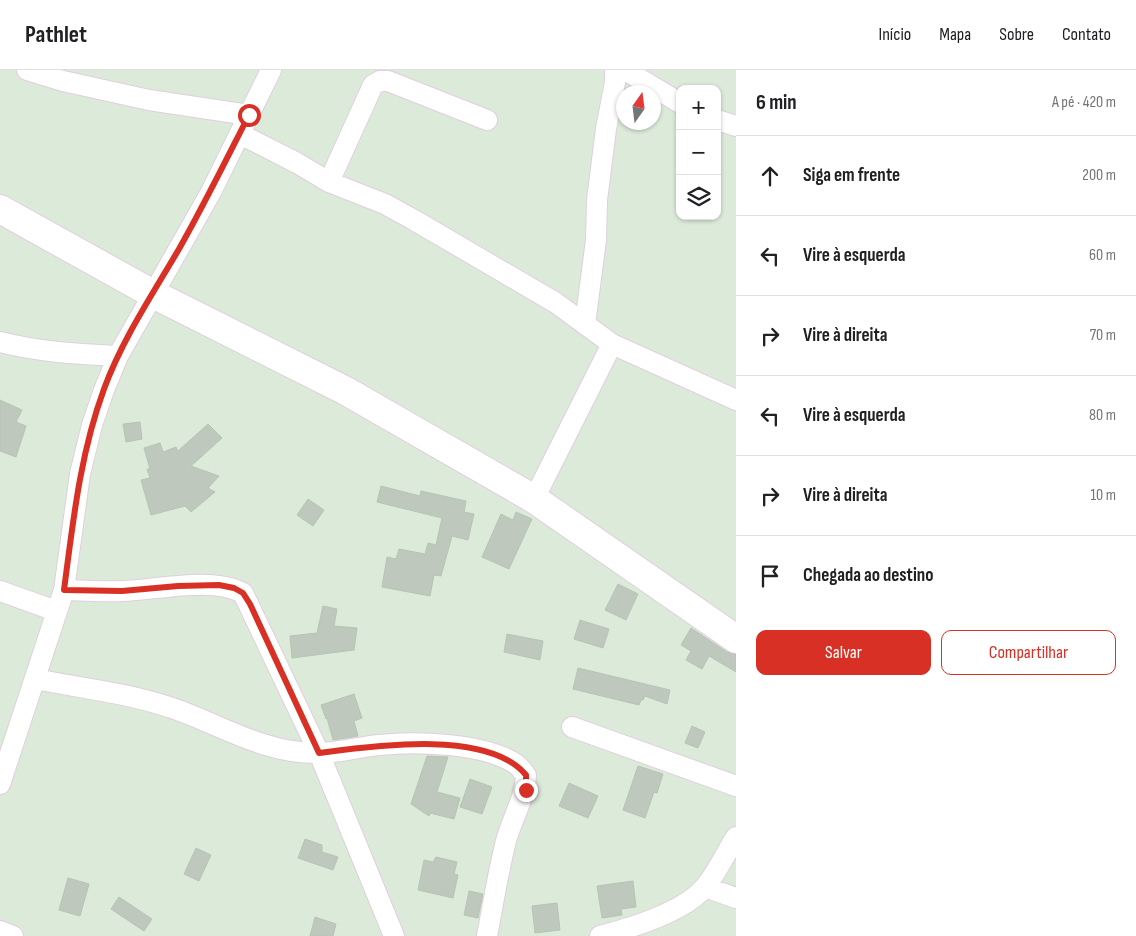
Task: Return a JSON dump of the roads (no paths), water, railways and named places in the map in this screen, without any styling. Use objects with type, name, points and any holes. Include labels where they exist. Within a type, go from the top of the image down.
[{"type":"street","points":[[27,70],[149,100],[249,115]]},
{"type":"street","points":[[0,784],[64,590],[80,474],[92,425],[104,390],[118,356],[211,192],[271,70]]},
{"type":"street","points":[[585,324],[596,240],[597,200],[606,129],[615,82],[615,70]]},
{"type":"street","points":[[625,70],[676,101]]},
{"type":"street","points":[[329,182],[373,86],[380,82],[388,81],[487,120]]},
{"type":"street","points":[[721,121],[736,126]]},
{"type":"street","points":[[240,134],[297,163],[329,182],[385,204],[407,216],[556,303],[612,344],[736,400]]},
{"type":"street","points":[[0,209],[153,294],[346,391],[534,498],[736,638]]},
{"type":"street","points":[[0,342],[17,347],[70,354],[118,356]]},
{"type":"street","points":[[534,498],[612,344]]},
{"type":"street","points":[[64,590],[122,591],[178,586],[219,585],[234,588],[243,593],[250,604],[319,753],[394,936]]},
{"type":"street","points":[[0,591],[56,611]]},
{"type":"street","points":[[35,679],[133,697],[173,708],[258,744],[288,750],[319,753],[381,744],[436,744],[475,750],[504,758],[518,765],[526,775],[526,790],[510,827],[487,936]]},
{"type":"street","points":[[572,728],[736,786]]},
{"type":"street","points":[[600,936],[630,928],[682,905],[705,887],[736,836]]},
{"type":"street","points":[[705,887],[736,898]]},
{"type":"street","points":[[0,931],[13,936]]}]
